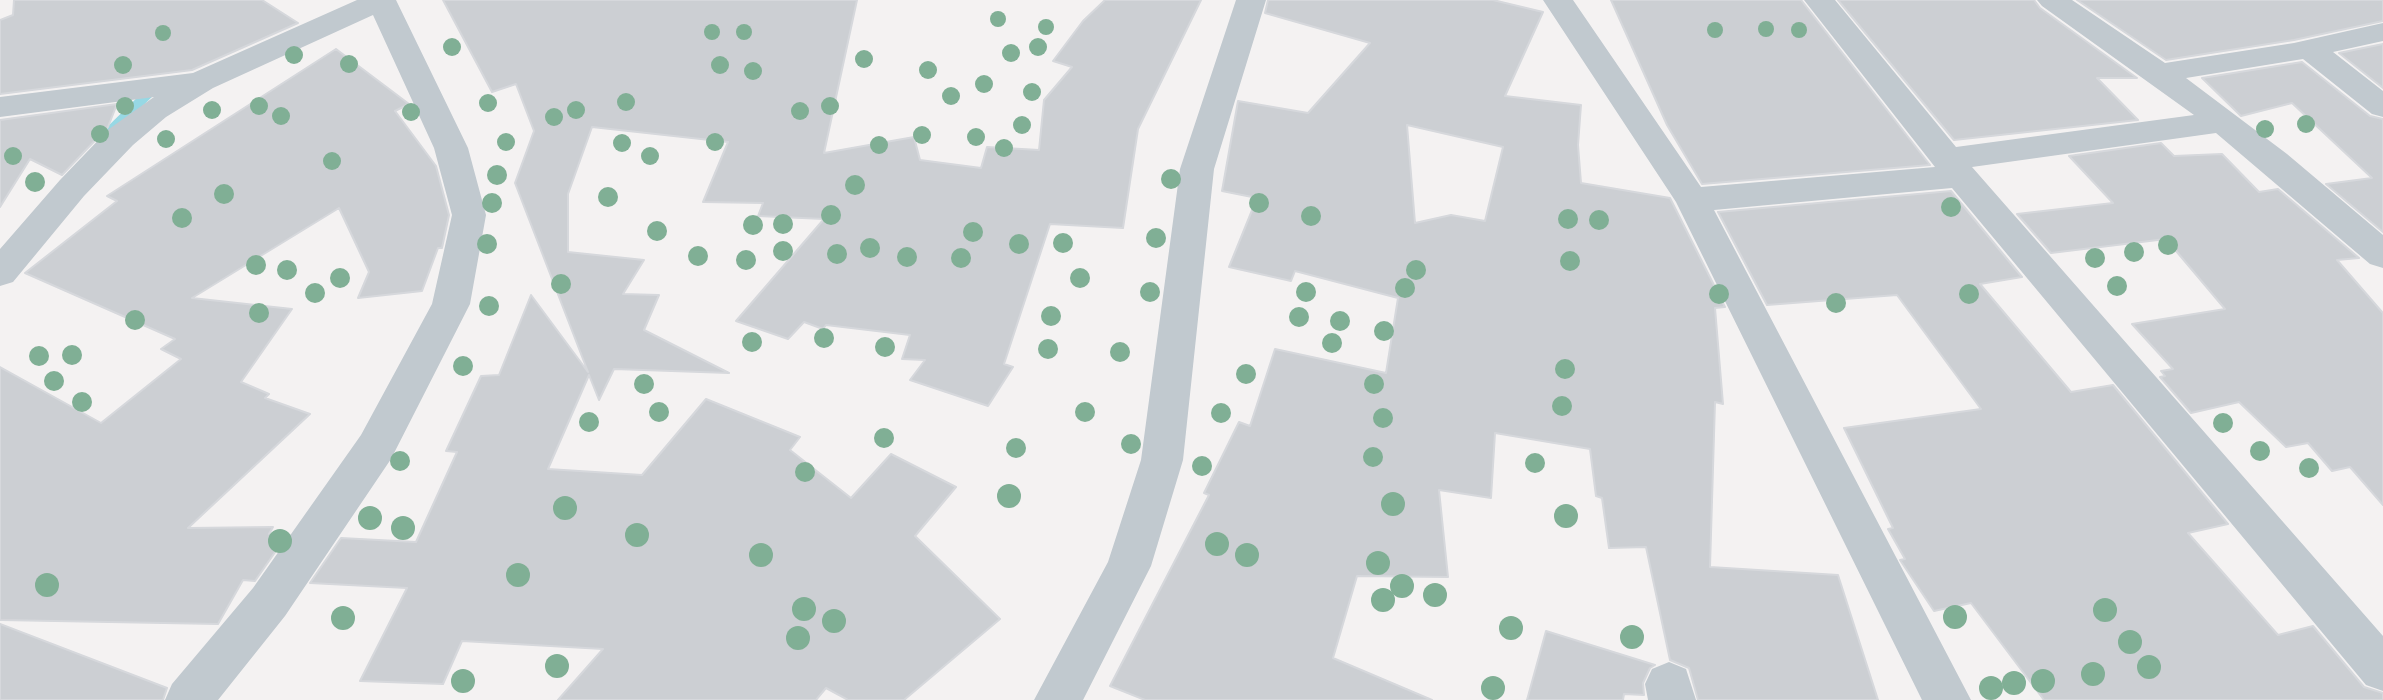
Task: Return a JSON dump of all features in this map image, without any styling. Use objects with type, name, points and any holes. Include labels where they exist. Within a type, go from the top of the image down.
[{"type":"street","points":[[0,273],[72,188],[121,137],[155,110],[202,81],[381,0],[451,148],[469,215],[451,304],[376,447],[269,602],[189,700]]},
{"type":"street","points":[[1058,700],[1129,566],[1162,460],[1197,169],[1251,0]]},
{"type":"street","points":[[1559,0],[1692,200],[1947,700]]},
{"type":"street","points":[[1819,0],[1954,167],[2383,670]]},
{"type":"street","points":[[2052,0],[2223,122],[2383,255]]},
{"type":"street","points":[[2159,74],[2309,49],[2383,33]]},
{"type":"street","points":[[2309,49],[2383,107]]},
{"type":"street","points":[[0,107],[202,81]]},
{"type":"street","points":[[1692,200],[1954,167],[2223,122]]},
{"type":"building","points":[[14,0],[262,0],[298,23],[192,70],[0,94],[0,20],[13,15]]},
{"type":"building","points":[[443,0],[857,0],[824,153],[914,137],[920,160],[981,168],[987,147],[1039,150],[1044,100],[1072,67],[1053,61],[1083,21],[1105,0],[1201,0],[1138,129],[1123,228],[1050,224],[1004,364],[1013,367],[988,406],[910,380],[925,360],[902,359],[910,335],[826,325],[823,329],[804,322],[788,339],[736,321],[824,219],[758,216],[763,203],[703,202],[728,142],[592,127],[568,194],[568,252],[644,260],[623,294],[659,295],[644,330],[729,373],[614,369],[599,400],[589,375],[548,469],[642,475],[706,399],[800,437],[790,450],[851,498],[891,454],[956,487],[915,536],[1000,619],[904,700],[848,700],[826,688],[816,700],[558,700],[603,649],[462,641],[443,684],[360,681],[407,588],[310,583],[341,538],[416,542],[457,452],[446,451],[481,376],[499,375],[531,295],[588,372],[515,183],[534,131],[516,84],[492,92]]},
{"type":"building","points":[[1268,0],[1493,0],[1543,12],[1505,96],[1581,105],[1578,145],[1581,183],[1670,198],[1725,307],[1715,308],[1723,404],[1715,402],[1710,567],[1838,575],[1878,700],[1698,700],[1689,668],[1670,660],[1646,547],[1609,548],[1602,498],[1596,496],[1590,449],[1495,433],[1491,498],[1439,490],[1448,577],[1357,576],[1333,658],[1432,700],[1145,700],[1110,686],[1209,495],[1204,493],[1239,422],[1250,426],[1275,349],[1386,373],[1398,298],[1295,271],[1291,281],[1229,267],[1257,198],[1222,191],[1238,101],[1308,113],[1370,43],[1265,13]],"holes":[[[1407,125],[1503,147],[1485,221],[1451,215],[1415,223]]]},
{"type":"building","points":[[1611,0],[1801,0],[1930,165],[1702,184],[1667,125]]},
{"type":"building","points":[[1838,0],[2034,0],[2040,8],[2137,78],[2097,78],[2138,120],[1954,140]]},
{"type":"building","points":[[2077,0],[2383,0],[2383,21],[2294,40],[2166,60]]},
{"type":"building","points":[[2383,44],[2383,88],[2339,53]]},
{"type":"building","points":[[336,49],[409,104],[395,111],[436,166],[449,215],[442,248],[438,248],[422,291],[358,298],[369,272],[339,208],[192,298],[292,309],[241,382],[269,394],[265,398],[310,414],[188,528],[273,527],[269,534],[287,535],[255,581],[243,580],[218,624],[0,620],[0,367],[101,423],[181,359],[161,349],[175,339],[25,273],[117,201],[107,196]]},
{"type":"building","points":[[2302,62],[2370,116],[2383,119],[2383,232],[2326,184],[2372,178],[2292,103],[2241,116],[2202,78]]},
{"type":"building","points":[[117,104],[108,127],[62,175],[30,159],[0,207],[0,120]]},
{"type":"building","points":[[2161,143],[2174,156],[2222,154],[2259,192],[2278,189],[2359,258],[2337,260],[2383,313],[2383,505],[2350,467],[2332,471],[2308,443],[2286,447],[2239,402],[2191,413],[2160,377],[2165,376],[2161,371],[2173,369],[2132,324],[2225,309],[2166,239],[2051,253],[2017,214],[2113,203],[2069,156]]},
{"type":"building","points":[[1951,191],[2022,277],[1980,284],[2071,392],[2113,385],[2228,524],[2188,533],[2278,635],[2313,626],[2364,687],[2383,693],[2383,700],[2044,700],[1971,603],[1934,611],[1900,560],[1905,559],[1888,529],[1893,528],[1844,428],[1981,409],[1897,295],[1767,305],[1718,212]]},
{"type":"building","points":[[0,624],[167,688],[163,700],[0,700]]},
{"type":"building","points":[[1546,631],[1655,665],[1650,668],[1643,683],[1644,695],[1624,694],[1623,700],[1527,700]]},
{"type":"waterway","points":[[104,137],[155,87]]}]
